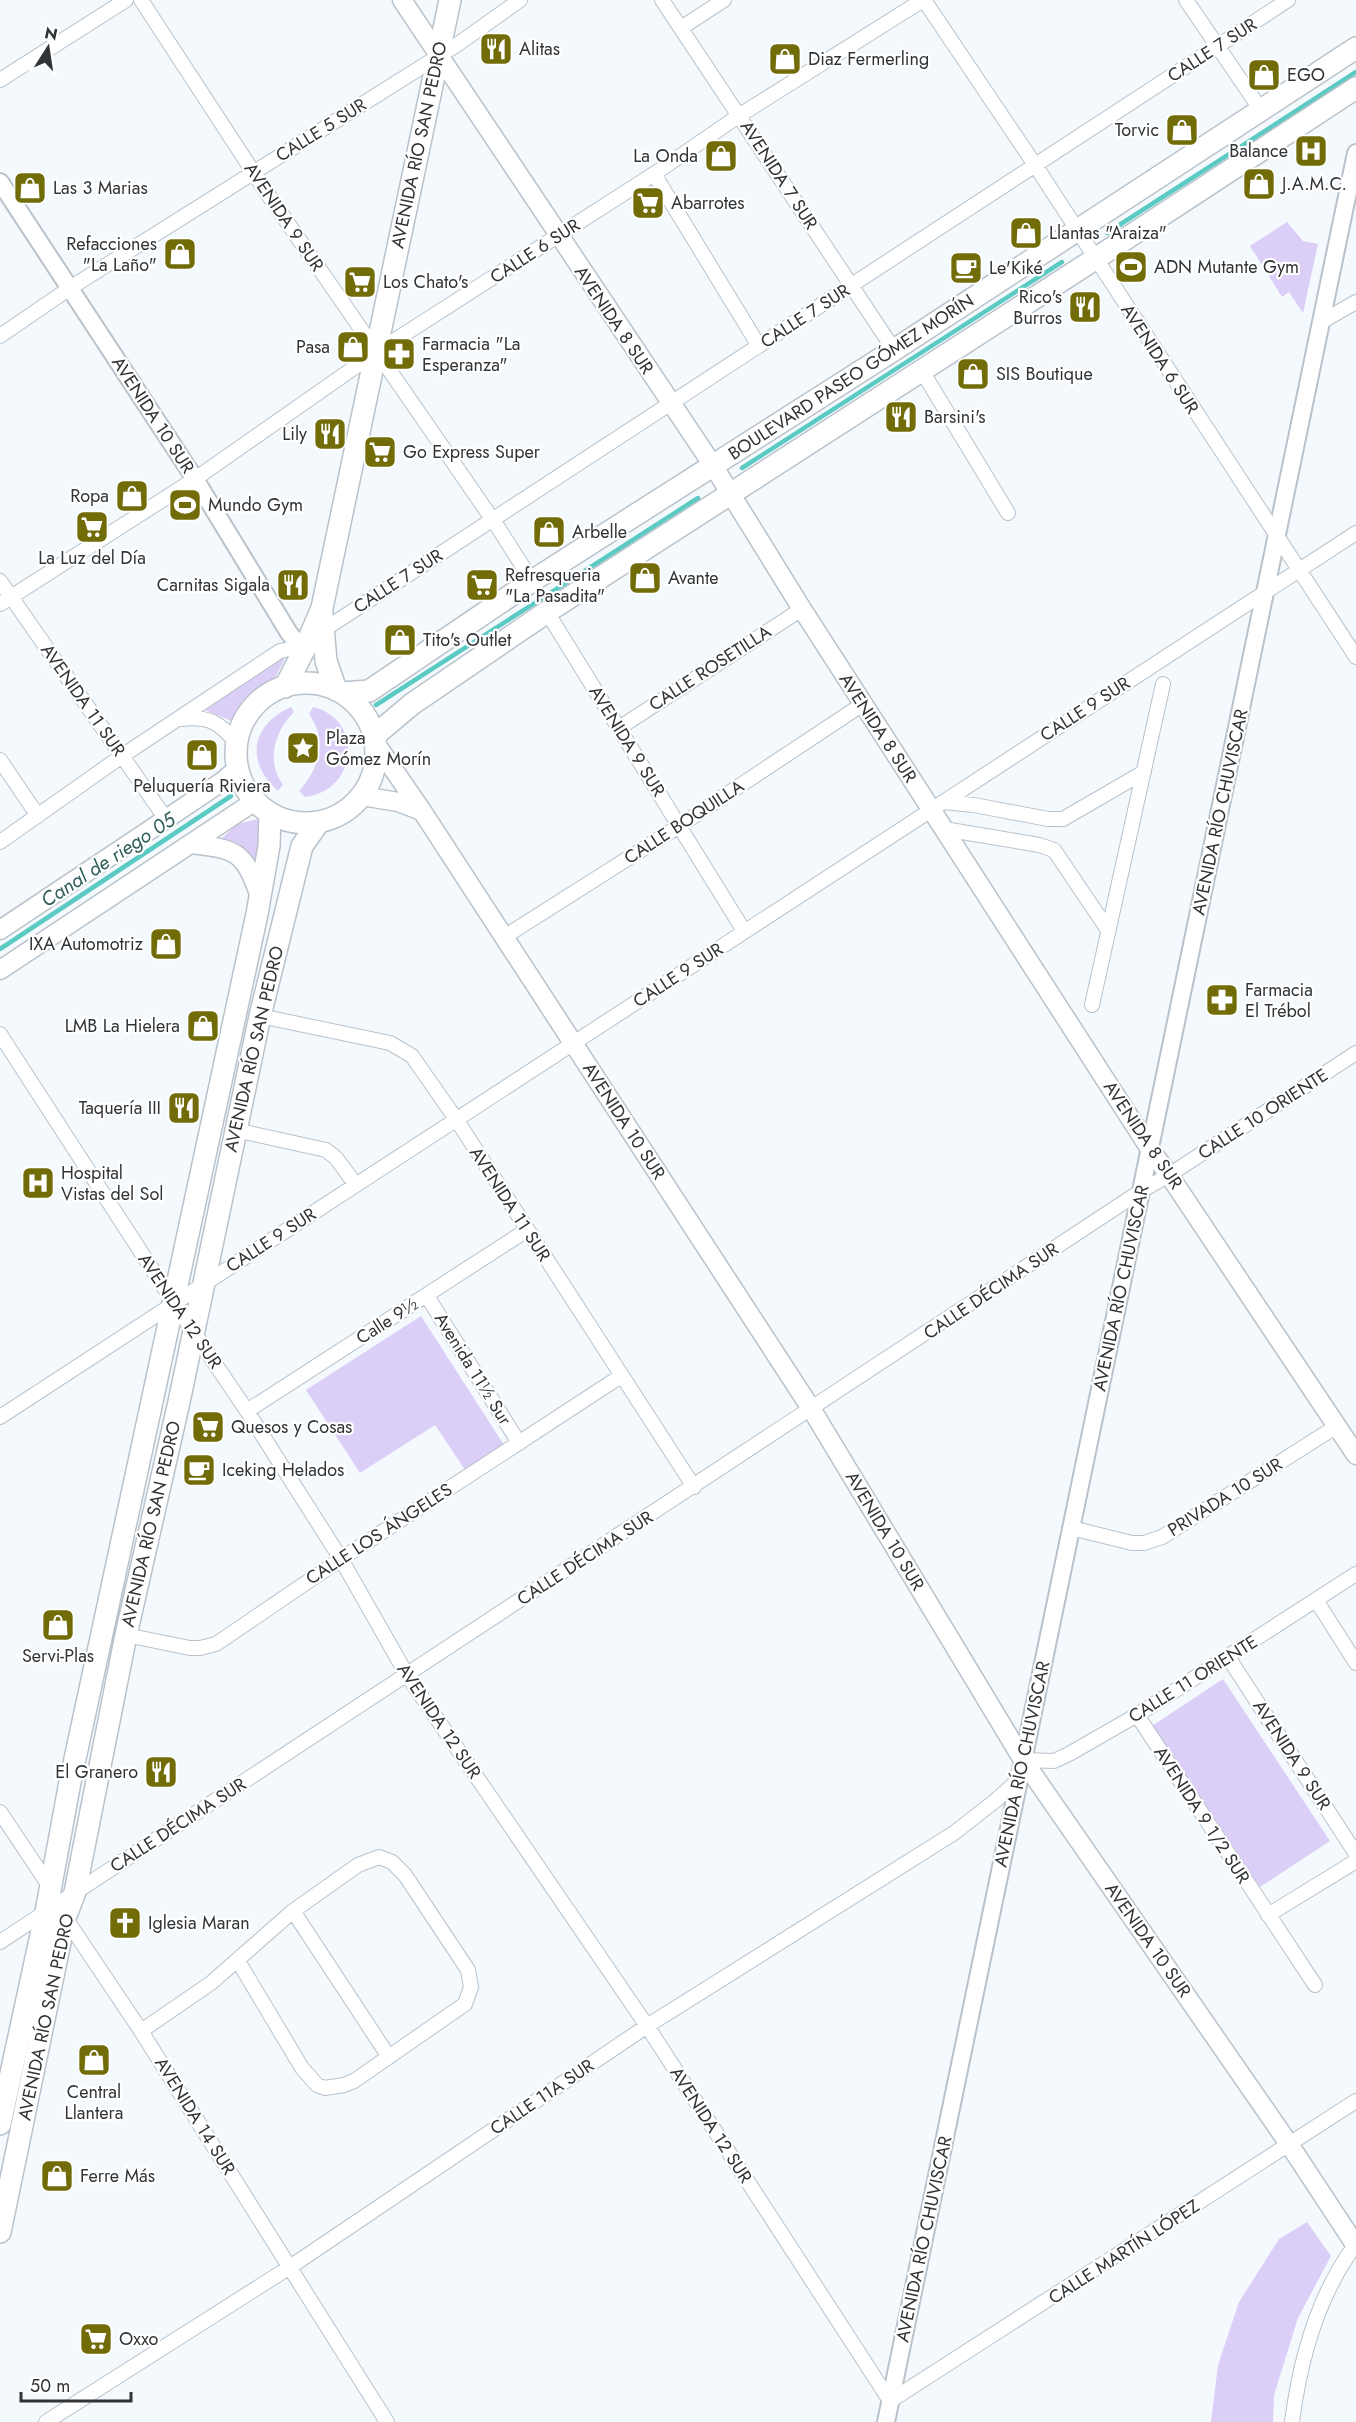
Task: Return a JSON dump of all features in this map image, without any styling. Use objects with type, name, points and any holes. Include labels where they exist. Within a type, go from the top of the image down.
[{"type":"main road","name":"AVENIDA 8 SUR","points":[[402,0],[714,467],[863,704],[937,806],[944,829],[1150,1149],[1356,1455]]},
{"type":"main road","name":"AVENIDA RÍO SAN PEDRO","points":[[285,687],[322,608],[450,0]]},
{"type":"main road","name":"BOULEVARD PASEO GÓMEZ MORÍN","points":[[339,692],[369,692],[532,581],[714,467],[1356,48]]},
{"type":"main road","name":"BOULEVARD PASEO GÓMEZ MORÍN","points":[[375,740],[412,704],[547,612],[1356,88]]},
{"type":"main road","name":"AVENIDA RÍO SAN PEDRO","points":[[322,608],[322,631],[328,672],[339,692],[357,704],[367,719],[375,740]]},
{"type":"main road","points":[[339,692],[320,685],[302,684],[285,687],[267,695],[252,709],[242,725],[237,744],[238,768],[244,786],[263,807],[285,820],[302,823],[318,822],[335,817],[350,808],[362,796],[372,780],[376,763],[375,740]]},
{"type":"main road","name":"AVENIDA 10 SUR","points":[[375,740],[812,1410],[1023,1760],[1289,2144],[1356,2245]]},
{"type":"main road","points":[[0,930],[223,781],[238,768]]},
{"type":"main road","points":[[362,796],[398,802],[422,811]]},
{"type":"main road","name":"AVENIDA RÍO SAN PEDRO","points":[[0,2232],[59,1903],[70,1782],[260,897],[269,846],[263,807]]},
{"type":"main road","points":[[0,970],[190,844],[263,807]]},
{"type":"main road","name":"AVENIDA RÍO SAN PEDRO","points":[[0,2124],[59,1903],[126,1635],[194,1332],[260,1016],[302,846],[318,822]]},
{"type":"main road","points":[[190,844],[216,846],[242,858],[251,870],[260,897]]},
{"type":"street","points":[[0,80],[126,0]]},
{"type":"street","name":"AVENIDA 9 SUR","points":[[141,0],[375,353],[493,520],[532,581]]},
{"type":"street","name":"CALLE 5 SUR","points":[[0,336],[70,288],[438,56],[520,0]]},
{"type":"street","name":"AVENIDA 7 SUR","points":[[662,0],[894,350]]},
{"type":"street","points":[[681,28],[724,0]]},
{"type":"street","name":"CALLE 6 SUR","points":[[5,601],[195,479],[375,353],[654,174],[740,115],[923,0]]},
{"type":"street","name":"AVENIDA 6 SUR","points":[[923,0],[1035,165],[1356,657]]},
{"type":"street","points":[[1186,0],[1261,110]]},
{"type":"street","name":"CALLE 7 SUR","points":[[322,631],[1288,0]]},
{"type":"street","name":"AVENIDA RÍO CHUVISCAR","points":[[886,2422],[1356,153]]},
{"type":"street","points":[[654,174],[759,346]]},
{"type":"street","name":"AVENIDA 10 SUR","points":[[0,182],[195,479],[290,633],[304,650]]},
{"type":"street","points":[[1321,322],[1356,302]]},
{"type":"street","points":[[922,371],[1008,513]]},
{"type":"street","name":"CALLE 9 SUR","points":[[0,1417],[1356,533]]},
{"type":"street","name":"AVENIDA 11 SUR","points":[[0,581],[5,601],[122,756],[166,819]]},
{"type":"street","name":"CALLE ROSETILLA","points":[[619,728],[802,609]]},
{"type":"street","name":"AVENIDA 9 SUR","points":[[547,612],[744,931]]},
{"type":"street","points":[[0,842],[122,756],[280,651],[304,650]]},
{"type":"street","points":[[1092,1005],[1163,684]]},
{"type":"street","name":"CALLE BOQUILLA","points":[[504,937],[679,826],[863,704]]},
{"type":"street","points":[[179,719],[196,717],[208,720],[225,729],[237,744]]},
{"type":"street","points":[[0,760],[38,816]]},
{"type":"street","points":[[937,806],[974,805],[1048,819],[1063,819],[1144,772]]},
{"type":"street","points":[[944,829],[1039,845],[1054,850],[1108,930]]},
{"type":"street","name":"AVENIDA 11 SUR","points":[[260,1016],[399,1046],[412,1056],[456,1119],[694,1487]]},
{"type":"street","name":"AVENIDA 12 SUR","points":[[0,1034],[341,1559],[406,1675],[647,2026],[890,2401]]},
{"type":"street","name":"CALLE 10 ORIENTE","points":[[1169,1175],[1356,1053]]},
{"type":"street","points":[[235,1130],[326,1150],[336,1158],[356,1185]]},
{"type":"street","name":"CALLE DÉCIMA SUR","points":[[0,1942],[812,1410],[1141,1191],[1169,1175]]},
{"type":"street","name":"Calle 9½","points":[[247,1411],[527,1230]]},
{"type":"street","name":"Avenida 11½ Sur","points":[[427,1296],[519,1443]]},
{"type":"street","name":"CALLE LOS ÁNGELES","points":[[126,1635],[190,1648],[208,1647],[621,1376]]},
{"type":"street","name":"PRIVADA 10 SUR","points":[[1071,1528],[1132,1543],[1144,1543],[1162,1537],[1337,1426]]},
{"type":"street","name":"CALLE 11 ORIENTE","points":[[1023,1760],[1054,1761],[1137,1715],[1356,1574]]},
{"type":"street","points":[[1316,1600],[1356,1663]]},
{"type":"street","name":"AVENIDA 9 SUR","points":[[1228,1657],[1356,1854]]},
{"type":"street","name":"AVENIDA 9 1/2 SUR","points":[[1137,1715],[1315,1985]]},
{"type":"street","name":"CALLE 11A SUR","points":[[46,2422],[290,2267],[647,2026],[954,1833],[1014,1784],[1023,1760]]},
{"type":"street","name":"AVENIDA 14 SUR","points":[[0,1812],[387,2422]]},
{"type":"street","points":[[141,2031],[192,1997],[238,1961],[293,1911],[371,1858],[386,1858],[405,1875],[468,1970],[471,1987],[465,2004],[389,2057],[344,2085],[325,2088],[317,2085],[302,2068],[238,1961]]},
{"type":"street","points":[[1268,1915],[1356,1861]]},
{"type":"street","points":[[293,1911],[389,2057]]},
{"type":"street","name":"CALLE MARTÍN LÓPEZ","points":[[890,2401],[1057,2296],[1356,2102]]},
{"type":"street","points":[[1292,2422],[1305,2351],[1335,2277],[1356,2245]]},
{"type":"shaded area","points":[[1287,222],[1303,241],[1318,244],[1303,313],[1289,292],[1282,297],[1250,246]]},
{"type":"shaded area","points":[[287,654],[276,676],[249,698],[234,722],[203,709]]},
{"type":"shaded area","points":[[291,707],[294,712],[281,728],[275,747],[275,766],[283,785],[278,791],[267,780],[260,768],[257,745],[267,724]]},
{"type":"shaded area","points":[[313,707],[330,714],[341,726],[347,740],[348,755],[344,769],[336,782],[322,792],[305,797],[299,791],[312,773],[319,754],[318,734],[309,714]]},
{"type":"shaded area","points":[[258,819],[262,837],[257,863],[241,847],[232,842],[220,840],[237,824]]},
{"type":"shaded area","points":[[421,1316],[504,1445],[465,1470],[435,1425],[360,1473],[306,1390]]},
{"type":"shaded area","points":[[1223,1679],[1330,1841],[1260,1887],[1152,1726]]},
{"type":"shaded area","points":[[1307,2222],[1331,2256],[1298,2318],[1274,2395],[1273,2422],[1211,2422],[1218,2365],[1239,2302],[1279,2239]]},
{"type":"waterway","points":[[1107,233],[1356,72]]},
{"type":"waterway","points":[[742,468],[1062,262]]},
{"type":"waterway","name":"Canal de riego 05","points":[[376,705],[698,498]]},
{"type":"waterway","name":"Canal de riego 05","points":[[0,949],[231,796]]},
{"type":"place","name":"Alitas","points":[[496,49]]},
{"type":"place","name":"Diaz Fermerling","points":[[785,59]]},
{"type":"place","name":"EGO","points":[[1264,75]]},
{"type":"place","name":"Torvic","points":[[1182,130]]},
{"type":"place","name":"Balance","points":[[1311,151]]},
{"type":"place","name":"La Onda","points":[[721,156]]},
{"type":"place","name":"J.A.M.C.","points":[[1259,184]]},
{"type":"place","name":"Las 3 Marias","points":[[30,188]]},
{"type":"place","name":"Abarrotes","points":[[648,203]]},
{"type":"place","name":"Llantas \"Araiza\"","points":[[1026,233]]},
{"type":"place","name":"Refacciones \"La Laño\"","points":[[180,254]]},
{"type":"place","name":"ADN Mutante Gym","points":[[1131,267]]},
{"type":"place","name":"Le'Kiké","points":[[966,268]]},
{"type":"place","name":"Los Chato's","points":[[360,282]]},
{"type":"place","name":"Rico's Burros","points":[[1085,307]]},
{"type":"place","name":"Pasa","points":[[353,347]]},
{"type":"place","name":"Farmacia \"La Esperanza\"","points":[[399,354]]},
{"type":"place","name":"SIS Boutique","points":[[973,374]]},
{"type":"place","name":"Barsini's","points":[[901,417]]},
{"type":"place","name":"Lily","points":[[330,434]]},
{"type":"place","name":"Go Express Super","points":[[380,452]]},
{"type":"place","name":"Ropa","points":[[132,496]]},
{"type":"place","name":"Mundo Gym","points":[[185,505]]},
{"type":"place","name":"La Luz del Día","points":[[92,527]]},
{"type":"place","name":"Arbelle","points":[[549,532]]},
{"type":"place","name":"Avante","points":[[645,578]]},
{"type":"place","name":"Carnitas Sigala","points":[[293,585]]},
{"type":"place","name":"Refresqueria \"La Pasadita\"","points":[[482,585]]},
{"type":"place","name":"Tito's Outlet","points":[[400,640]]},
{"type":"place","name":"Plaza Gómez Morín","points":[[303,748]]},
{"type":"place","name":"Peluquería Riviera","points":[[202,755]]},
{"type":"place","name":"IXA Automotriz","points":[[166,944]]},
{"type":"place","name":"Farmacia El Trébol","points":[[1222,1000]]},
{"type":"place","name":"LMB La Hielera","points":[[203,1026]]},
{"type":"place","name":"Taquería III","points":[[184,1108]]},
{"type":"place","name":"Hospital Vistas del Sol","points":[[38,1183]]},
{"type":"place","name":"Quesos y Cosas","points":[[208,1427]]},
{"type":"place","name":"Iceking Helados","points":[[199,1470]]},
{"type":"place","name":"Servi-Plas","points":[[58,1625]]},
{"type":"place","name":"El Granero","points":[[161,1772]]},
{"type":"place","name":"Iglesia Maran","points":[[125,1923]]},
{"type":"place","name":"Central Llantera","points":[[94,2060]]},
{"type":"place","name":"Ferre Más","points":[[57,2176]]},
{"type":"place","name":"Oxxo","points":[[96,2339]]}]
